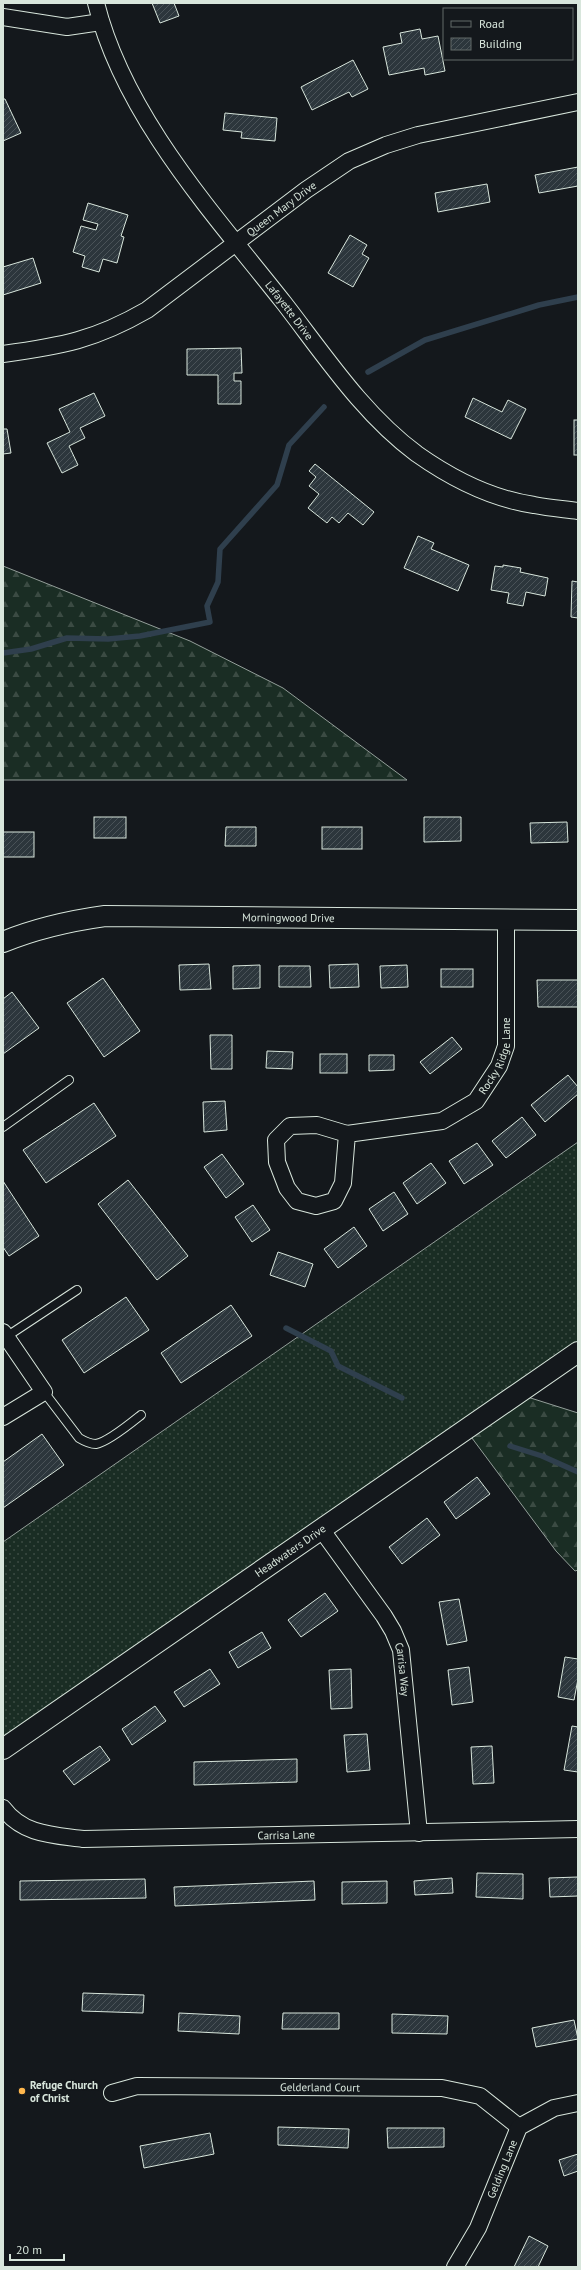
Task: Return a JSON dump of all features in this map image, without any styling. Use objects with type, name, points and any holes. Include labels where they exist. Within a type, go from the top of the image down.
[{"type":"street","name":"Lafayette Drive","points":[[96,3],[101,22],[137,105],[183,174],[362,403],[383,425],[417,454],[450,474],[494,494],[534,505],[578,511]]},
{"type":"street","points":[[3,18],[67,27],[101,22]]},
{"type":"street","name":"Queen Mary Drive","points":[[3,354],[74,342],[119,326],[147,310],[334,170],[386,145],[418,135],[578,102]]},
{"type":"street","name":"Morningwood Drive","points":[[3,942],[32,930],[65,922],[105,916],[578,920]]},
{"type":"street","name":"Rocky Ridge Lane","points":[[347,1134],[343,1183],[334,1201],[316,1206],[297,1201],[287,1188],[277,1162],[276,1140],[290,1126],[317,1125],[347,1134],[442,1121],[476,1101],[499,1066],[506,1046],[506,920]]},
{"type":"street","points":[[3,1417],[44,1392],[5,1335]]},
{"type":"street","name":"Headwaters Drive","points":[[3,1749],[578,1352]]},
{"type":"street","name":"Carrisa Way","points":[[321,1529],[384,1616],[393,1631],[401,1650],[405,1673],[419,1833]]},
{"type":"street","name":"Carrisa Lane","points":[[3,1808],[23,1826],[41,1834],[83,1839],[578,1829]]},
{"type":"street","name":"Gelderland Court","points":[[112,2093],[137,2086],[442,2088],[480,2096],[519,2127]]},
{"type":"street","name":"Gelding Lane","points":[[455,2267],[478,2228],[519,2127],[554,2108],[578,2103]]},
{"type":"lane","points":[[3,1127],[69,1080]]},
{"type":"lane","points":[[5,1335],[76,1290]]},
{"type":"lane","points":[[44,1392],[79,1438],[87,1442],[96,1444],[141,1416]]},
{"type":"green space","points":[[3,566],[190,641],[283,688],[407,780],[3,780]]},
{"type":"green space","points":[[578,1142],[578,1352],[3,1749],[3,1542]]},
{"type":"green space","points":[[518,1394],[578,1413],[578,1570],[575,1571],[556,1551],[466,1430]]},
{"type":"building","points":[[152,3],[174,3],[179,16],[160,23]]},
{"type":"building","points":[[420,29],[422,39],[438,36],[445,71],[425,75],[424,68],[389,75],[383,47],[402,43],[400,33]]},
{"type":"building","points":[[353,60],[368,89],[352,97],[349,92],[312,110],[301,87]]},
{"type":"building","points":[[3,99],[5,99],[21,133],[3,141]]},
{"type":"building","points":[[225,113],[277,118],[275,141],[241,138],[242,132],[223,130]]},
{"type":"building","points":[[578,167],[578,186],[539,193],[535,175]]},
{"type":"building","points":[[487,184],[490,202],[438,212],[435,193]]},
{"type":"building","points":[[88,203],[128,215],[121,236],[124,237],[117,263],[103,259],[99,272],[82,267],[85,256],[73,252],[81,226],[96,230],[98,224],[83,220]]},
{"type":"building","points":[[350,235],[367,245],[362,254],[369,258],[353,287],[328,273]]},
{"type":"building","points":[[33,258],[41,283],[3,295],[3,267]]},
{"type":"building","points":[[241,348],[242,373],[234,373],[234,381],[241,381],[241,404],[218,404],[218,375],[187,375],[187,349]]},
{"type":"building","points":[[94,393],[105,416],[80,428],[85,438],[69,446],[78,465],[62,473],[47,443],[70,432],[59,409]]},
{"type":"building","points":[[473,398],[502,412],[508,400],[526,409],[511,439],[465,417]]},
{"type":"building","points":[[574,420],[578,420],[578,455],[574,455]]},
{"type":"building","points":[[3,429],[7,429],[11,453],[3,454]]},
{"type":"building","points":[[315,464],[374,512],[363,525],[348,513],[339,523],[332,517],[327,523],[308,508],[319,494],[309,486],[316,477],[309,471]]},
{"type":"building","points":[[418,536],[434,543],[431,549],[469,565],[458,591],[404,568]]},
{"type":"building","points":[[503,565],[521,568],[520,572],[548,578],[545,596],[526,592],[523,606],[507,603],[509,593],[491,590],[495,566],[503,567]]},
{"type":"building","points":[[572,581],[578,582],[578,618],[571,617]]},
{"type":"building","points":[[94,817],[126,817],[126,838],[94,838]]},
{"type":"building","points":[[424,817],[461,817],[461,841],[424,842]]},
{"type":"building","points":[[567,822],[568,842],[531,843],[530,823]]},
{"type":"building","points":[[226,827],[256,827],[256,846],[225,846]]},
{"type":"building","points":[[322,827],[362,827],[362,849],[322,849]]},
{"type":"building","points":[[3,832],[34,832],[34,857],[3,857]]},
{"type":"building","points":[[209,964],[211,989],[180,990],[179,965]]},
{"type":"building","points":[[358,964],[359,987],[330,988],[329,965]]},
{"type":"building","points":[[260,965],[260,988],[233,989],[233,966]]},
{"type":"building","points":[[407,965],[408,987],[381,988],[380,966]]},
{"type":"building","points":[[279,966],[310,966],[311,987],[279,987]]},
{"type":"building","points":[[441,969],[473,969],[473,987],[441,987]]},
{"type":"building","points":[[103,978],[140,1031],[104,1057],[67,1003]]},
{"type":"building","points":[[537,980],[578,980],[578,1007],[538,1007]]},
{"type":"building","points":[[12,992],[39,1028],[3,1054],[3,999]]},
{"type":"building","points":[[210,1035],[232,1035],[232,1069],[211,1069]]},
{"type":"building","points":[[452,1037],[462,1049],[430,1074],[420,1062]]},
{"type":"building","points":[[267,1051],[293,1052],[292,1069],[266,1068]]},
{"type":"building","points":[[320,1054],[347,1054],[347,1073],[320,1073]]},
{"type":"building","points":[[369,1055],[394,1055],[394,1070],[369,1071]]},
{"type":"building","points":[[568,1075],[578,1087],[578,1094],[545,1122],[531,1105]]},
{"type":"building","points":[[225,1101],[227,1130],[204,1132],[203,1102]]},
{"type":"building","points":[[94,1103],[116,1136],[46,1183],[23,1150]]},
{"type":"building","points":[[522,1117],[536,1135],[506,1158],[492,1141]]},
{"type":"building","points":[[477,1143],[493,1165],[464,1184],[449,1161]]},
{"type":"building","points":[[222,1154],[244,1184],[226,1198],[204,1167]]},
{"type":"building","points":[[431,1163],[446,1183],[417,1204],[403,1183]]},
{"type":"building","points":[[128,1180],[188,1256],[157,1280],[98,1204]]},
{"type":"building","points":[[3,1181],[39,1236],[9,1256],[3,1247]]},
{"type":"building","points":[[394,1192],[408,1214],[383,1231],[369,1209]]},
{"type":"building","points":[[253,1205],[270,1230],[252,1242],[235,1217]]},
{"type":"building","points":[[354,1227],[367,1246],[338,1268],[324,1249]]},
{"type":"building","points":[[278,1252],[313,1264],[305,1287],[270,1275]]},
{"type":"building","points":[[126,1297],[149,1330],[84,1373],[62,1340]]},
{"type":"building","points":[[231,1305],[252,1336],[181,1383],[161,1353]]},
{"type":"building","points":[[42,1434],[64,1465],[3,1508],[3,1462]]},
{"type":"building","points":[[477,1477],[490,1494],[456,1519],[444,1502]]},
{"type":"building","points":[[427,1518],[440,1535],[402,1564],[389,1547]]},
{"type":"building","points":[[325,1593],[338,1611],[301,1637],[288,1620]]},
{"type":"building","points":[[459,1599],[467,1641],[447,1645],[439,1602]]},
{"type":"building","points":[[262,1632],[271,1648],[238,1668],[229,1652]]},
{"type":"building","points":[[565,1657],[578,1659],[578,1679],[574,1700],[558,1697]]},
{"type":"building","points":[[469,1667],[473,1702],[452,1705],[448,1670]]},
{"type":"building","points":[[210,1669],[220,1684],[184,1707],[174,1692]]},
{"type":"building","points":[[351,1669],[352,1708],[331,1709],[329,1670]]},
{"type":"building","points":[[155,1706],[166,1721],[132,1745],[122,1729]]},
{"type":"building","points":[[572,1726],[578,1727],[578,1772],[564,1770]]},
{"type":"building","points":[[367,1734],[370,1770],[347,1772],[344,1735]]},
{"type":"building","points":[[100,1746],[110,1760],[74,1785],[63,1771]]},
{"type":"building","points":[[492,1746],[494,1783],[473,1784],[471,1747]]},
{"type":"building","points":[[297,1759],[297,1782],[194,1785],[194,1762]]},
{"type":"building","points":[[477,1873],[523,1874],[523,1899],[476,1897]]},
{"type":"building","points":[[578,1877],[578,1896],[550,1897],[549,1878]]},
{"type":"building","points":[[452,1878],[453,1893],[415,1895],[414,1881]]},
{"type":"building","points":[[145,1879],[146,1898],[20,1900],[20,1881]]},
{"type":"building","points":[[314,1881],[315,1900],[175,1906],[174,1887]]},
{"type":"building","points":[[387,1881],[387,1903],[342,1904],[342,1882]]},
{"type":"building","points":[[83,1993],[144,1995],[143,2013],[82,2011]]},
{"type":"building","points":[[179,2013],[240,2016],[239,2034],[178,2031]]},
{"type":"building","points":[[283,2013],[339,2013],[339,2029],[282,2029]]},
{"type":"building","points":[[392,2014],[448,2016],[447,2034],[392,2033]]},
{"type":"building","points":[[574,2020],[578,2039],[536,2047],[532,2028]]},
{"type":"building","points":[[278,2127],[349,2129],[348,2148],[278,2145]]},
{"type":"building","points":[[387,2128],[444,2128],[444,2147],[388,2148]]},
{"type":"building","points":[[210,2133],[214,2154],[144,2168],[140,2146]]},
{"type":"building","points":[[578,2154],[578,2171],[564,2176],[559,2160]]},
{"type":"building","points":[[529,2236],[548,2246],[538,2267],[514,2267]]},
{"type":"waterway","points":[[368,372],[425,340],[539,305],[578,297]]},
{"type":"waterway","points":[[3,653],[31,649],[67,638],[108,639],[140,636],[210,622],[207,606],[218,582],[220,549],[277,485],[289,445],[324,407]]},
{"type":"waterway","points":[[286,1328],[331,1351],[338,1366],[402,1398]]},
{"type":"waterway","points":[[510,1446],[542,1456],[578,1472]]},
{"type":"place","name":"Refuge Church of Christ","points":[[22,2091]]}]
